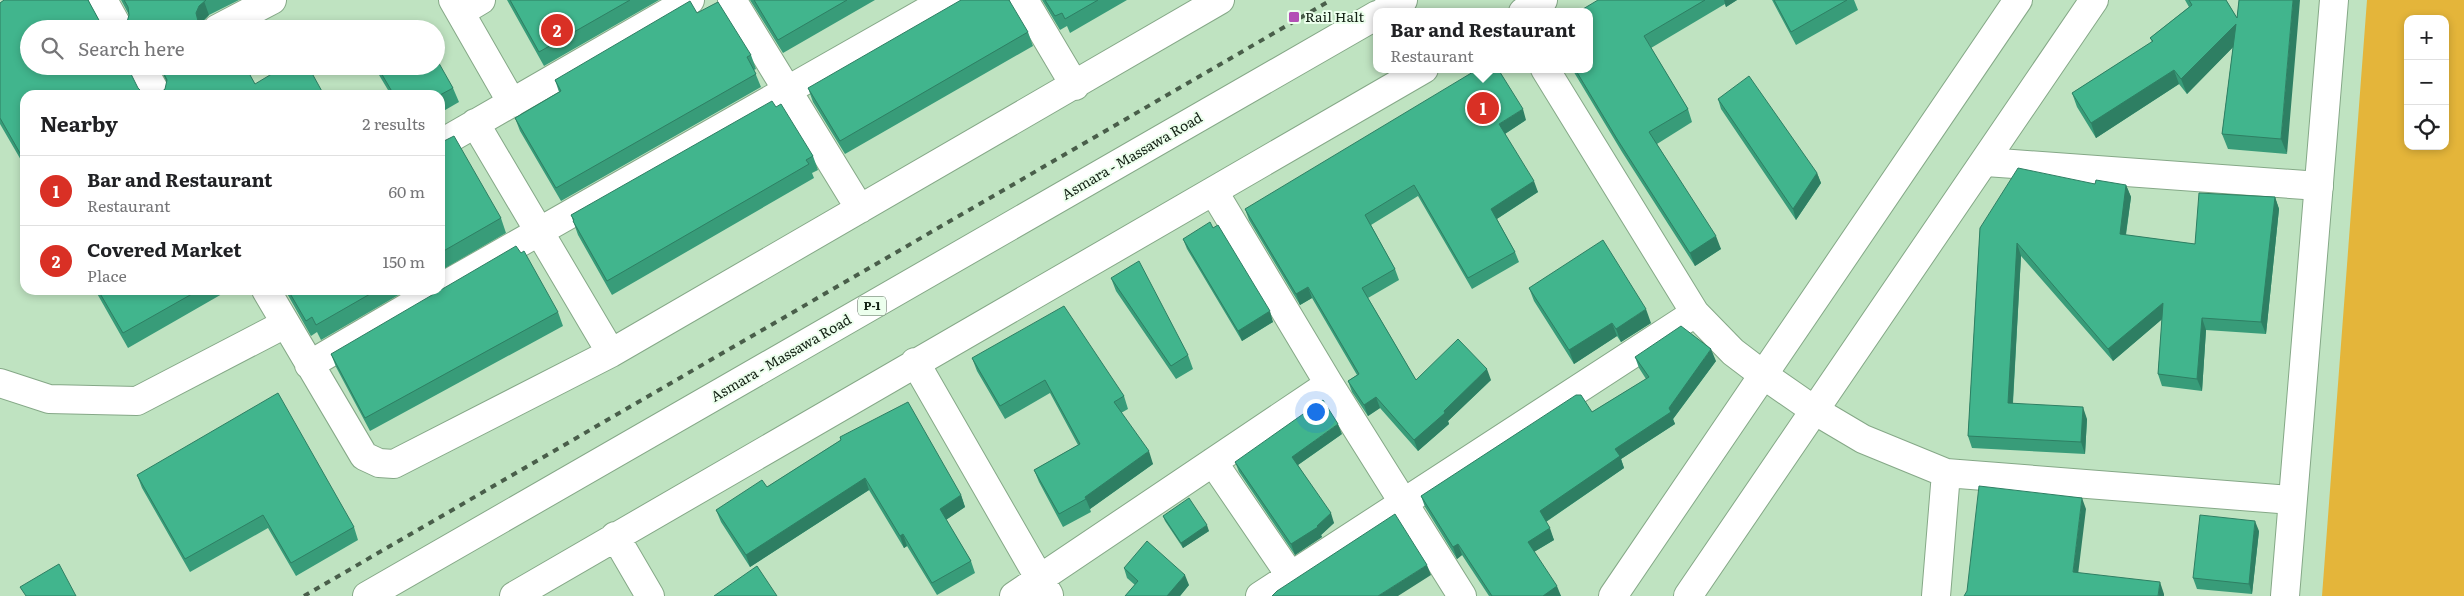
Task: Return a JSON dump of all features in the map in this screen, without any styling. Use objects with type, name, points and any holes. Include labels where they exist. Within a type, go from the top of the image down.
[{"type":"main road","points":[[103,0],[115,20]]},
{"type":"main road","points":[[234,20],[272,0]]},
{"type":"main road","points":[[445,141],[690,0]]},
{"type":"main road","points":[[732,0],[860,209]]},
{"type":"main road","points":[[445,285],[946,0]]},
{"type":"main road","points":[[1024,0],[1075,86]]},
{"type":"main road","points":[[269,295],[364,456],[379,463],[394,464],[611,353],[1075,86],[1220,0]]},
{"type":"main road","points":[[1390,8],[1403,0]]},
{"type":"main road","points":[[1530,8],[1543,0]]},
{"type":"main road","points":[[1613,596],[1762,374],[2018,0]]},
{"type":"main road","points":[[1688,596],[1986,162],[2094,0]]},
{"type":"main road","points":[[2285,596],[2334,0]]},
{"type":"main road","points":[[465,4],[512,103]]},
{"type":"main road","name":"Asmara - Massawa Road","points":[[367,596],[1373,17]]},
{"type":"main road","points":[[514,596],[915,362],[1214,192],[1417,73]]},
{"type":"main road","points":[[1547,73],[1695,313],[1733,352],[1762,374],[1814,410],[1862,439],[1946,473],[2292,500]]},
{"type":"main road","points":[[146,75],[154,90]]},
{"type":"main road","points":[[475,123],[611,353]]},
{"type":"main road","points":[[1986,162],[2319,186]]},
{"type":"main road","points":[[1214,192],[1329,384],[1462,596]]},
{"type":"main road","points":[[309,365],[428,295]]},
{"type":"main road","points":[[1260,596],[1290,575],[1405,504],[1695,313]]},
{"type":"main road","points":[[0,383],[49,399],[137,401],[286,324]]},
{"type":"main road","points":[[915,362],[1045,588]]},
{"type":"main road","points":[[1014,596],[1045,588],[1213,462],[1329,384]]},
{"type":"main road","points":[[1213,462],[1290,575]]},
{"type":"main road","points":[[1936,596],[1946,473]]},
{"type":"main road","points":[[615,536],[650,596]]},
{"type":"shaded area","points":[[2367,0],[2464,0],[2464,596],[2322,596]]},
{"type":"building","points":[[4,0],[88,0],[99,20],[20,20],[20,75],[132,75],[140,90],[20,90],[20,153],[0,118],[0,3]]},
{"type":"building","points":[[124,0],[206,0],[199,6],[196,13],[198,20],[128,20],[128,7]]},
{"type":"building","points":[[510,0],[630,0],[539,52]]},
{"type":"building","points":[[754,0],[847,0],[778,40]]},
{"type":"building","points":[[961,0],[1009,0],[1028,32],[840,141],[808,88]]},
{"type":"building","points":[[1045,0],[1098,0],[1065,19],[1062,13],[1055,16]]},
{"type":"building","points":[[1598,0],[1705,0],[1644,36],[1688,109],[1649,132],[1716,236],[1690,253],[1577,73],[1593,73],[1593,8],[1585,8]]},
{"type":"building","points":[[1774,0],[1847,0],[1791,32]]},
{"type":"building","points":[[2189,0],[2226,0],[2237,18],[2239,0],[2293,0],[2281,139],[2222,134],[2236,24],[2181,79],[2174,70],[2091,123],[2072,93],[2153,41],[2150,38],[2192,5]]},
{"type":"building","points":[[690,1],[697,13],[718,2],[751,55],[747,57],[756,74],[556,188],[515,118],[561,91],[555,80]]},
{"type":"building","points":[[1471,73],[1500,73],[1523,109],[1499,124],[1534,181],[1491,209],[1515,252],[1468,278],[1414,185],[1365,215],[1395,269],[1362,288],[1416,380],[1458,339],[1487,369],[1444,411],[1445,413],[1414,440],[1376,397],[1364,405],[1348,381],[1359,374],[1308,287],[1296,294],[1245,209]]},
{"type":"building","points":[[445,74],[453,88],[445,92],[445,90],[391,90],[382,75]]},
{"type":"building","points":[[164,75],[250,75],[255,84],[270,75],[313,75],[321,90],[164,90],[167,80]]},
{"type":"building","points":[[1749,76],[1817,173],[1793,209],[1718,99]]},
{"type":"building","points":[[772,101],[776,107],[781,104],[813,156],[806,160],[809,164],[607,281],[571,215]]},
{"type":"building","points":[[454,136],[501,218],[445,250],[445,140]]},
{"type":"building","points":[[2018,168],[2095,184],[2096,180],[2126,185],[2120,234],[2195,244],[2199,193],[2275,197],[2261,322],[2202,318],[2197,379],[2158,374],[2163,303],[2108,349],[2017,243],[2008,403],[2083,407],[2081,442],[1968,436],[1980,228]]},
{"type":"building","points":[[1210,222],[1213,228],[1218,225],[1270,311],[1238,331],[1183,239]]},
{"type":"building","points":[[1603,240],[1646,309],[1616,329],[1612,323],[1569,350],[1529,288]]},
{"type":"building","points":[[516,246],[521,253],[524,251],[558,312],[365,418],[331,354],[432,295],[445,295],[445,287]]},
{"type":"building","points":[[1139,261],[1188,355],[1171,366],[1111,278]]},
{"type":"building","points":[[101,295],[190,295],[123,333]]},
{"type":"building","points":[[291,295],[368,295],[316,325],[312,317],[306,321]]},
{"type":"building","points":[[1064,306],[1124,396],[1114,402],[1149,451],[1085,497],[1086,499],[1059,514],[1034,470],[1080,444],[1045,380],[1000,406],[972,358]]},
{"type":"building","points":[[1681,326],[1711,349],[1669,408],[1671,412],[1615,449],[1620,456],[1540,511],[1550,528],[1528,542],[1557,586],[1543,596],[1492,596],[1458,544],[1453,547],[1421,496],[1576,395],[1581,395],[1592,412],[1649,377],[1635,357]]},
{"type":"building","points":[[278,393],[354,527],[291,563],[263,515],[185,559],[137,475]]},
{"type":"building","points":[[1323,400],[1338,424],[1292,457],[1331,513],[1318,527],[1291,544],[1235,462]]},
{"type":"building","points":[[908,402],[961,495],[940,509],[971,561],[932,583],[903,534],[900,536],[865,478],[746,555],[716,510],[762,480],[767,487],[841,440],[840,437]]},
{"type":"building","points":[[1979,486],[2082,498],[2073,572],[2160,582],[2158,596],[1964,596],[1967,591]]},
{"type":"building","points":[[1189,498],[1207,525],[1181,543],[1163,516]]},
{"type":"building","points":[[1395,514],[1427,565],[1378,596],[1272,596],[1277,591]]},
{"type":"building","points":[[2200,515],[2255,521],[2249,584],[2193,578]]},
{"type":"building","points":[[1147,541],[1185,575],[1167,596],[1125,596],[1138,581],[1124,568]]},
{"type":"building","points":[[59,564],[76,596],[26,596],[20,587]]},
{"type":"building","points":[[757,566],[777,596],[714,596]]},
{"type":"railway","points":[[304,596],[1331,0]]},
{"type":"place","name":"Rail Halt","points":[[1294,17]]},
{"type":"place","name":"Covered Market","points":[[557,30]]},
{"type":"place","name":"Bar and Restaurant","points":[[1483,108]]}]
